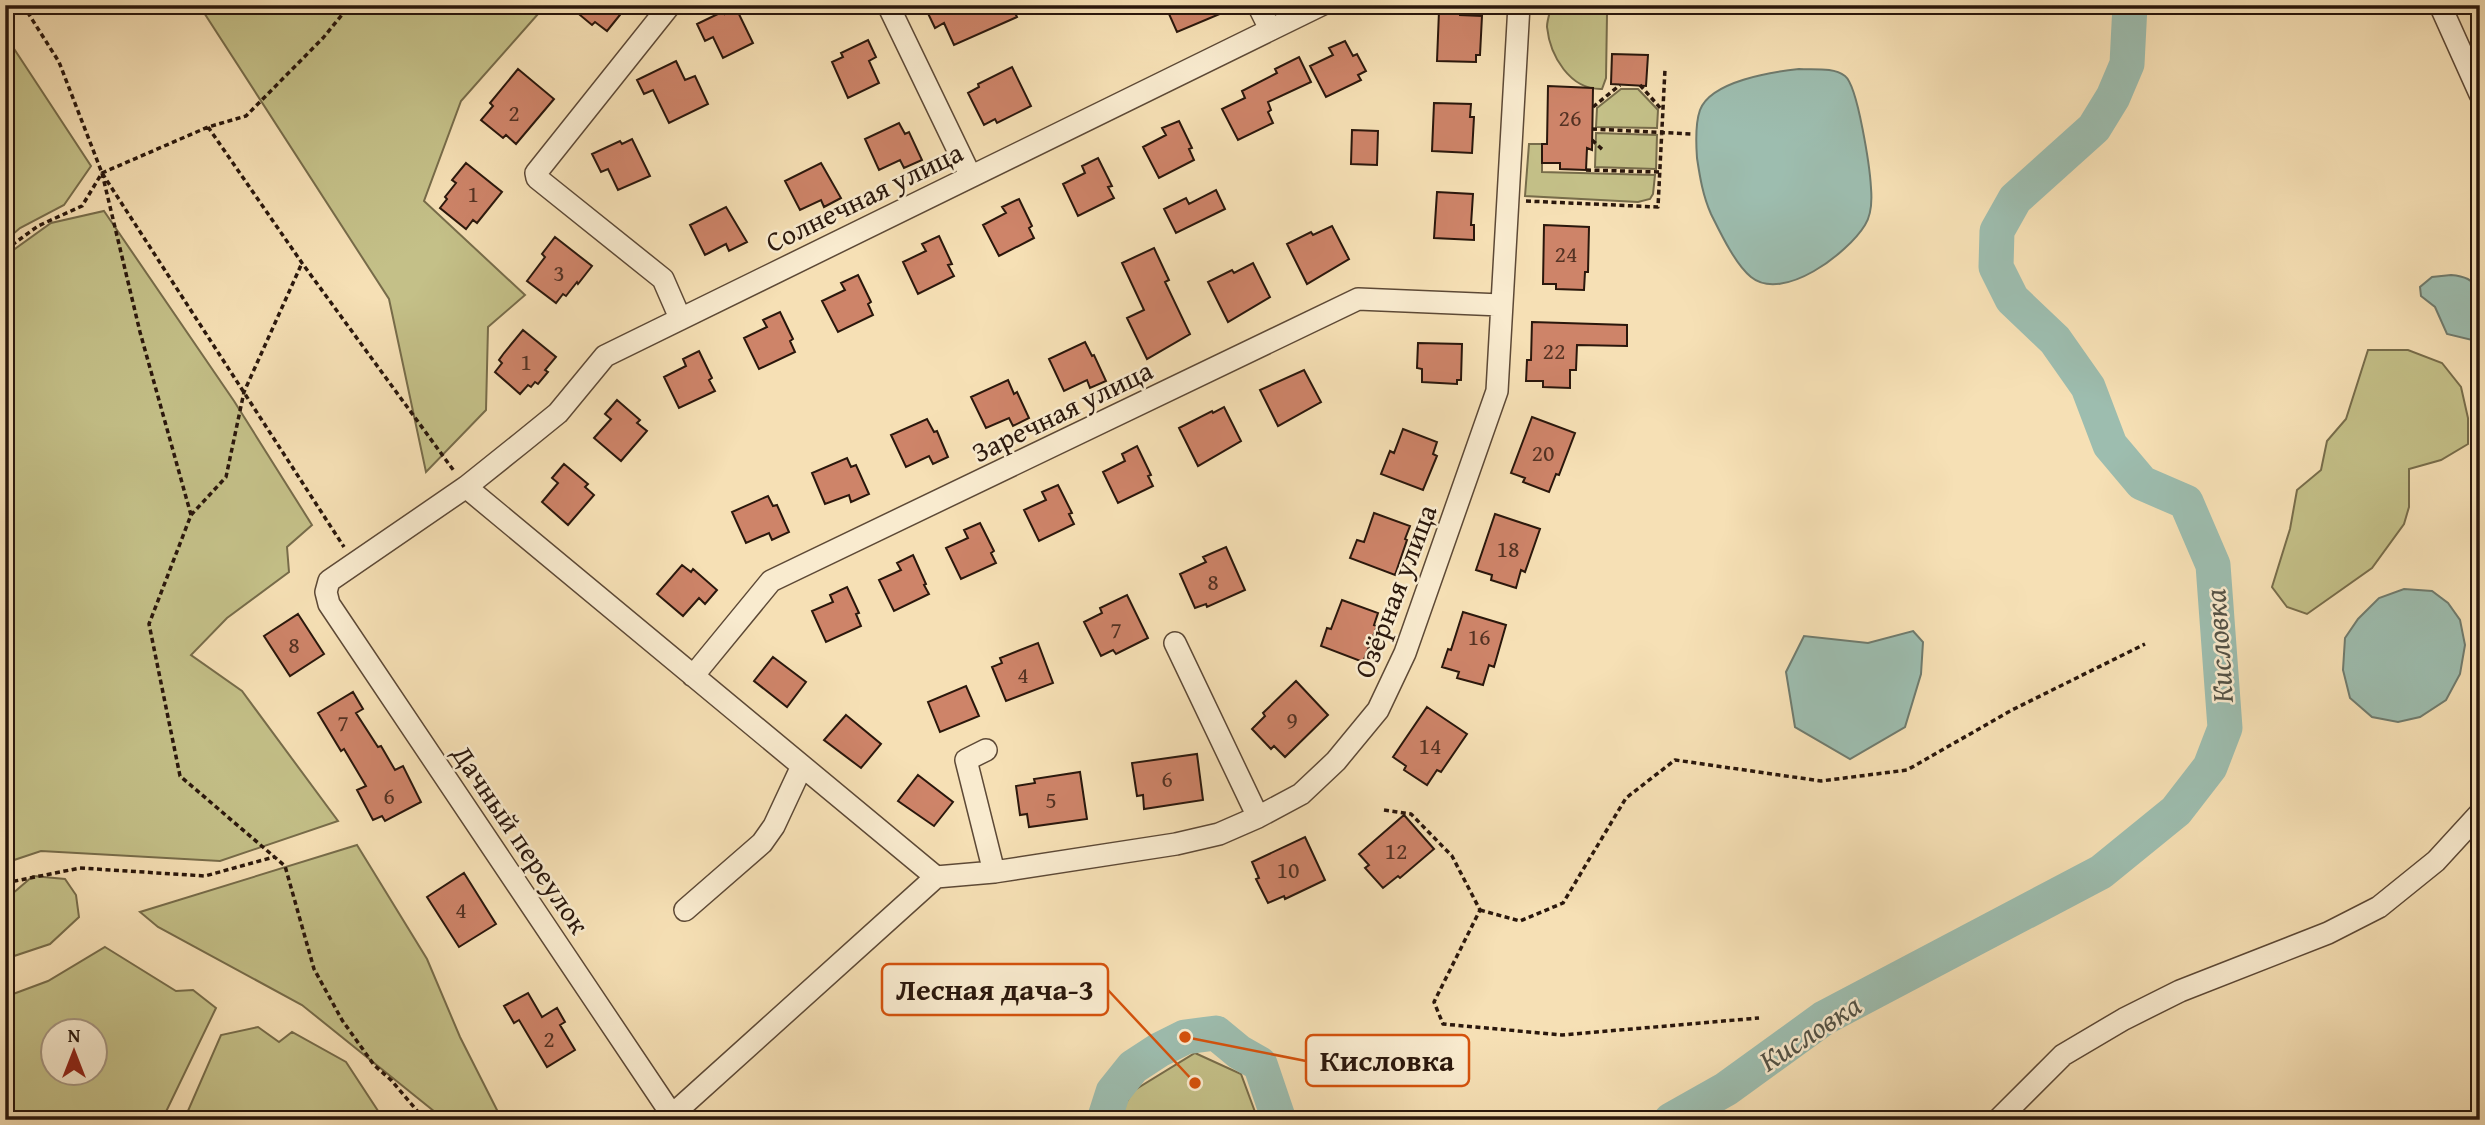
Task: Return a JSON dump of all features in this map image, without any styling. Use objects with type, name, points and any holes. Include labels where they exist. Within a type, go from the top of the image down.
[{"type":"street","points":[[670,5],[536,173],[537,178],[663,279],[680,318]]},
{"type":"street","points":[[888,5],[971,175]]},
{"type":"street","points":[[1258,5],[1270,29]]},
{"type":"street","name":"Солнечная улица","points":[[326,592],[329,581],[466,487],[558,413],[605,356],[1321,5]]},
{"type":"street","name":"Озёрная улица","points":[[936,877],[994,872],[1176,844],[1219,834],[1258,817],[1301,793],[1336,761],[1378,710],[1405,653],[1497,391],[1519,5]]},
{"type":"street","points":[[2440,5],[2480,94]]},
{"type":"street","name":"Заречная улица","points":[[693,676],[771,581],[1358,299],[1501,305]]},
{"type":"street","points":[[466,487],[936,877]]},
{"type":"street","name":"Дачный переулок","points":[[326,592],[329,604],[672,1115],[936,877]]},
{"type":"street","points":[[1175,643],[1258,817]]},
{"type":"street","points":[[986,750],[967,760],[994,872]]},
{"type":"street","points":[[685,910],[762,843],[774,826],[802,766]]},
{"type":"street","points":[[1998,1120],[2063,1055],[2124,1019],[2180,991],[2328,933],[2379,907],[2436,861],[2480,813]]},
{"type":"path","points":[[23,5],[59,62],[102,173],[140,332],[191,515]]},
{"type":"path","points":[[5,250],[38,226],[82,206],[102,173],[208,127],[246,116],[323,38],[350,5]]},
{"type":"path","points":[[1507,200],[1658,206],[1665,69]]},
{"type":"path","points":[[1592,107],[1620,85]]},
{"type":"path","points":[[1640,86],[1662,111]]},
{"type":"path","points":[[208,127],[302,263],[466,487]]},
{"type":"path","points":[[1592,130],[1692,134]]},
{"type":"path","points":[[1592,140],[1604,151]]},
{"type":"path","points":[[1586,170],[1659,172]]},
{"type":"path","points":[[102,173],[354,564]]},
{"type":"path","points":[[302,263],[244,392],[226,477],[191,515],[149,624],[180,776],[285,866],[314,969],[342,1020],[374,1065],[391,1080],[425,1120]]},
{"type":"path","points":[[1384,810],[1411,814],[1452,856],[1480,910],[1520,921],[1563,903],[1626,798],[1675,760],[1821,781],[1907,770],[2012,710],[2145,644]]},
{"type":"path","points":[[5,883],[80,868],[205,876],[274,857]]},
{"type":"path","points":[[1480,910],[1434,1002],[1443,1024],[1562,1035],[1759,1018]]},
{"type":"shaded area","points":[[199,5],[546,5],[461,101],[424,201],[525,295],[488,327],[486,410],[426,472],[389,299]]},
{"type":"shaded area","points":[[1552,5],[1603,5],[1607,15],[1606,78],[1602,89],[1580,84],[1557,60],[1547,27]]},
{"type":"shaded area","points":[[5,35],[91,166],[64,205],[20,228],[5,241]]},
{"type":"shaded area","points":[[1799,69],[1835,71],[1845,76],[1850,83],[1866,147],[1871,188],[1870,212],[1857,236],[1830,261],[1797,279],[1780,284],[1764,283],[1751,277],[1739,264],[1711,214],[1697,158],[1697,121],[1706,100],[1729,85]]},
{"type":"shaded area","points":[[1621,89],[1638,89],[1658,110],[1657,128],[1596,127],[1597,108]]},
{"type":"shaded area","points":[[1596,133],[1657,135],[1656,169],[1595,167]]},
{"type":"shaded area","points":[[1529,144],[1542,144],[1542,172],[1655,175],[1653,194],[1650,199],[1638,202],[1525,196]]},
{"type":"shaded area","points":[[104,211],[234,401],[312,525],[287,547],[289,572],[227,618],[191,655],[242,691],[338,821],[220,861],[41,851],[5,863],[5,256],[51,223]]},
{"type":"shaded area","points":[[2451,275],[2468,279],[2480,292],[2480,336],[2472,340],[2447,334],[2435,307],[2421,296],[2420,287],[2432,277]]},
{"type":"shaded area","points":[[2368,350],[2408,350],[2442,363],[2461,387],[2468,418],[2468,444],[2441,460],[2409,469],[2409,507],[2404,524],[2372,568],[2307,614],[2287,607],[2272,587],[2290,529],[2297,490],[2321,470],[2327,441],[2346,419]]},
{"type":"shaded area","points":[[2404,589],[2432,591],[2448,603],[2460,620],[2465,645],[2460,674],[2446,700],[2420,717],[2398,722],[2372,717],[2350,698],[2343,670],[2345,638],[2358,619],[2379,598]]},
{"type":"shaded area","points":[[1913,631],[1923,642],[1921,674],[1905,727],[1850,759],[1795,727],[1786,672],[1804,636],[1868,643]]},
{"type":"shaded area","points":[[357,845],[427,959],[460,1037],[498,1112],[498,1120],[445,1120],[302,1005],[158,927],[140,912]]},
{"type":"shaded area","points":[[33,876],[65,879],[76,895],[79,917],[50,944],[5,959],[5,900]]},
{"type":"shaded area","points":[[105,947],[176,991],[193,990],[216,1008],[162,1120],[5,1120],[5,997],[48,981]]},
{"type":"shaded area","points":[[258,1027],[279,1042],[292,1032],[346,1062],[384,1120],[184,1120],[221,1035]]},
{"type":"shaded area","points":[[1195,1053],[1241,1074],[1258,1120],[1116,1120],[1133,1091]]},
{"type":"building","points":[[568,5],[628,5],[607,31],[595,22],[592,25]]},
{"type":"building","points":[[924,5],[1011,5],[1017,17],[954,45],[944,23],[935,28]]},
{"type":"building","points":[[1165,5],[1241,5],[1177,32]]},
{"type":"building","points":[[736,8],[753,43],[723,58],[713,37],[705,41],[697,24]]},
{"type":"building","points":[[1439,11],[1460,11],[1460,15],[1482,16],[1480,55],[1476,55],[1476,62],[1437,61]]},
{"type":"building","points":[[868,40],[876,57],[869,61],[879,83],[848,98],[832,62],[843,57],[841,53]]},
{"type":"building","points":[[1345,41],[1353,56],[1357,54],[1366,71],[1358,75],[1361,80],[1326,97],[1310,66],[1333,55],[1329,48]]},
{"type":"building","points":[[1612,54],[1648,55],[1646,86],[1611,84]]},
{"type":"building","points":[[1299,57],[1311,82],[1268,102],[1271,110],[1268,112],[1273,123],[1238,140],[1222,109],[1245,98],[1242,91],[1277,73],[1275,69]]},
{"type":"building","points":[[676,61],[685,80],[695,76],[708,104],[669,123],[653,90],[644,94],[637,80]]},
{"type":"building","points":[[1012,67],[1031,106],[997,123],[995,119],[984,125],[968,93],[979,87],[978,84]]},
{"type":"building","points":[[518,69],[554,99],[516,144],[506,135],[503,138],[481,120],[493,106],[490,103]]},
{"type":"building","points":[[1548,86],[1593,88],[1592,150],[1587,148],[1586,170],[1560,169],[1560,163],[1542,163],[1542,144],[1547,144]]},
{"type":"building","points":[[1434,103],[1471,104],[1470,117],[1474,117],[1472,153],[1432,151]]},
{"type":"building","points":[[1179,121],[1192,148],[1189,149],[1194,160],[1159,178],[1143,147],[1166,135],[1162,128]]},
{"type":"building","points":[[899,123],[905,134],[909,132],[922,160],[904,168],[900,160],[879,170],[865,139]]},
{"type":"building","points":[[1352,130],[1378,131],[1377,165],[1351,164]]},
{"type":"building","points":[[632,139],[650,176],[618,190],[608,169],[601,172],[592,154],[620,141],[622,144]]},
{"type":"building","points":[[1098,158],[1112,186],[1108,187],[1114,198],[1078,216],[1063,184],[1085,173],[1082,166]]},
{"type":"building","points":[[466,163],[502,192],[477,223],[473,220],[466,229],[440,208],[456,183],[452,180]]},
{"type":"building","points":[[821,163],[841,198],[824,207],[821,200],[800,210],[785,181]]},
{"type":"building","points":[[1216,190],[1225,209],[1176,233],[1164,209],[1186,198],[1189,204]]},
{"type":"building","points":[[1437,192],[1473,194],[1471,225],[1474,225],[1474,240],[1434,238]]},
{"type":"building","points":[[1019,199],[1032,226],[1029,228],[1034,238],[999,256],[983,225],[1006,213],[1002,207]]},
{"type":"building","points":[[726,207],[747,242],[729,251],[726,244],[705,255],[690,225]]},
{"type":"building","points":[[1544,225],[1589,227],[1588,272],[1585,272],[1584,290],[1556,289],[1556,284],[1543,284]]},
{"type":"building","points":[[1332,226],[1349,259],[1307,284],[1287,244],[1311,232],[1313,235]]},
{"type":"building","points":[[939,236],[952,264],[948,265],[954,276],[918,294],[903,262],[926,251],[922,244]]},
{"type":"building","points":[[555,237],[592,266],[578,284],[577,282],[566,296],[563,294],[556,303],[527,281],[545,257],[542,254]]},
{"type":"building","points":[[1154,248],[1169,280],[1165,282],[1190,334],[1147,359],[1127,318],[1144,310],[1122,263]]},
{"type":"building","points":[[1253,263],[1270,297],[1228,322],[1208,282]]},
{"type":"building","points":[[858,275],[871,302],[868,304],[873,315],[838,332],[822,301],[845,290],[841,283]]},
{"type":"building","points":[[780,312],[793,339],[790,341],[795,352],[759,369],[744,338],[767,327],[763,320]]},
{"type":"building","points":[[1532,322],[1627,325],[1627,346],[1577,345],[1576,370],[1570,370],[1570,388],[1543,387],[1543,381],[1526,381],[1527,360],[1531,360]]},
{"type":"building","points":[[523,330],[556,357],[538,384],[535,382],[531,387],[528,385],[520,394],[495,372],[502,363],[499,360]]},
{"type":"building","points":[[1085,342],[1106,381],[1090,388],[1087,380],[1064,391],[1049,359]]},
{"type":"building","points":[[1418,343],[1462,344],[1461,380],[1457,380],[1457,384],[1422,382],[1422,369],[1417,368]]},
{"type":"building","points":[[699,351],[715,391],[679,408],[664,377],[686,366],[683,359]]},
{"type":"building","points":[[1304,370],[1321,402],[1278,426],[1260,390]]},
{"type":"building","points":[[1008,380],[1029,418],[1013,426],[1009,418],[986,428],[971,397]]},
{"type":"building","points":[[617,400],[640,420],[637,423],[647,431],[621,461],[594,438],[611,419],[605,414]]},
{"type":"building","points":[[1224,407],[1241,441],[1198,466],[1179,428]]},
{"type":"building","points":[[1532,417],[1575,433],[1559,475],[1556,474],[1549,492],[1523,482],[1525,478],[1511,473]]},
{"type":"building","points":[[927,419],[934,432],[937,431],[948,457],[933,464],[929,456],[906,467],[891,435]]},
{"type":"building","points":[[1403,429],[1437,442],[1433,454],[1437,456],[1423,490],[1381,474],[1390,451],[1394,453]]},
{"type":"building","points":[[1137,446],[1151,475],[1148,476],[1153,486],[1118,503],[1103,472],[1125,461],[1122,454]]},
{"type":"building","points":[[847,458],[851,467],[856,465],[869,494],[851,502],[849,495],[825,504],[812,473]]},
{"type":"building","points":[[564,464],[588,484],[585,487],[594,495],[568,525],[542,502],[558,483],[552,478]]},
{"type":"building","points":[[1058,485],[1072,513],[1069,514],[1074,524],[1039,541],[1024,510],[1046,500],[1042,492]]},
{"type":"building","points":[[768,496],[773,506],[777,505],[789,532],[772,540],[769,533],[746,543],[732,512]]},
{"type":"building","points":[[1374,513],[1410,526],[1395,575],[1350,558],[1357,540],[1364,542]]},
{"type":"building","points":[[1495,514],[1540,529],[1525,572],[1521,570],[1516,588],[1491,580],[1492,575],[1476,570]]},
{"type":"building","points":[[980,523],[994,551],[991,553],[996,563],[961,579],[946,548],[968,538],[964,530]]},
{"type":"building","points":[[1226,547],[1245,590],[1207,607],[1206,604],[1195,608],[1180,574],[1206,562],[1203,557]]},
{"type":"building","points":[[913,555],[929,594],[894,611],[879,580],[901,570],[897,563]]},
{"type":"building","points":[[682,565],[691,572],[693,569],[717,590],[705,604],[699,598],[683,616],[657,594]]},
{"type":"building","points":[[847,587],[859,613],[856,614],[861,626],[826,642],[812,611],[833,602],[830,595]]},
{"type":"building","points":[[1127,595],[1148,638],[1116,654],[1113,650],[1101,656],[1084,622],[1102,613],[1100,608]]},
{"type":"building","points":[[1342,600],[1378,613],[1374,625],[1377,626],[1363,662],[1321,646]]},
{"type":"building","points":[[1463,612],[1506,625],[1494,667],[1489,665],[1483,685],[1457,678],[1459,672],[1442,667],[1448,649],[1451,650]]},
{"type":"building","points":[[298,614],[324,654],[290,676],[264,636]]},
{"type":"building","points":[[1038,643],[1053,683],[1006,701],[992,667],[1002,663],[1000,658]]},
{"type":"building","points":[[773,657],[806,682],[787,707],[754,681]]},
{"type":"building","points":[[1296,681],[1328,715],[1285,757],[1274,746],[1271,749],[1252,729],[1265,716],[1263,713]]},
{"type":"building","points":[[966,686],[979,716],[940,732],[928,702]]},
{"type":"building","points":[[353,692],[363,709],[356,713],[395,770],[403,766],[421,802],[385,821],[382,816],[373,820],[357,790],[366,786],[318,713]]},
{"type":"building","points":[[1427,707],[1467,734],[1441,772],[1437,770],[1427,785],[1404,770],[1406,766],[1393,757]]},
{"type":"building","points":[[846,715],[881,744],[861,768],[824,740]]},
{"type":"building","points":[[1197,754],[1203,800],[1144,809],[1143,795],[1137,796],[1132,763]]},
{"type":"building","points":[[1080,772],[1087,819],[1029,827],[1027,814],[1020,815],[1016,786],[1035,783],[1034,779]]},
{"type":"building","points":[[918,775],[953,802],[934,826],[898,801]]},
{"type":"building","points":[[1404,815],[1434,849],[1400,878],[1398,876],[1383,888],[1365,868],[1369,865],[1359,854]]},
{"type":"building","points":[[1305,837],[1325,880],[1285,899],[1284,896],[1268,903],[1256,879],[1259,878],[1252,862]]},
{"type":"building","points":[[464,873],[496,924],[459,947],[427,897]]},
{"type":"building","points":[[528,993],[542,1017],[557,1008],[565,1022],[560,1025],[575,1050],[547,1067],[519,1020],[514,1023],[504,1006]]},
{"type":"waterway","name":"Кисловка","points":[[1671,1120],[1726,1089],[1824,1018],[2101,872],[2176,811],[2210,767],[2225,728],[2213,565],[2186,502],[2142,483],[2110,445],[2088,387],[2055,340],[2012,299],[1996,267],[1997,231],[2015,199],[2094,128],[2113,97],[2127,64],[2130,5]]},
{"type":"waterway","name":"Кисловка","points":[[1104,1120],[1113,1092],[1133,1067],[1185,1037],[1216,1033],[1239,1052],[1260,1064],[1279,1120]]},
{"type":"place","name":"Кисловка","points":[[1185,1037]]},
{"type":"place","name":"Лесная дача-3","points":[[1195,1083]]}]
